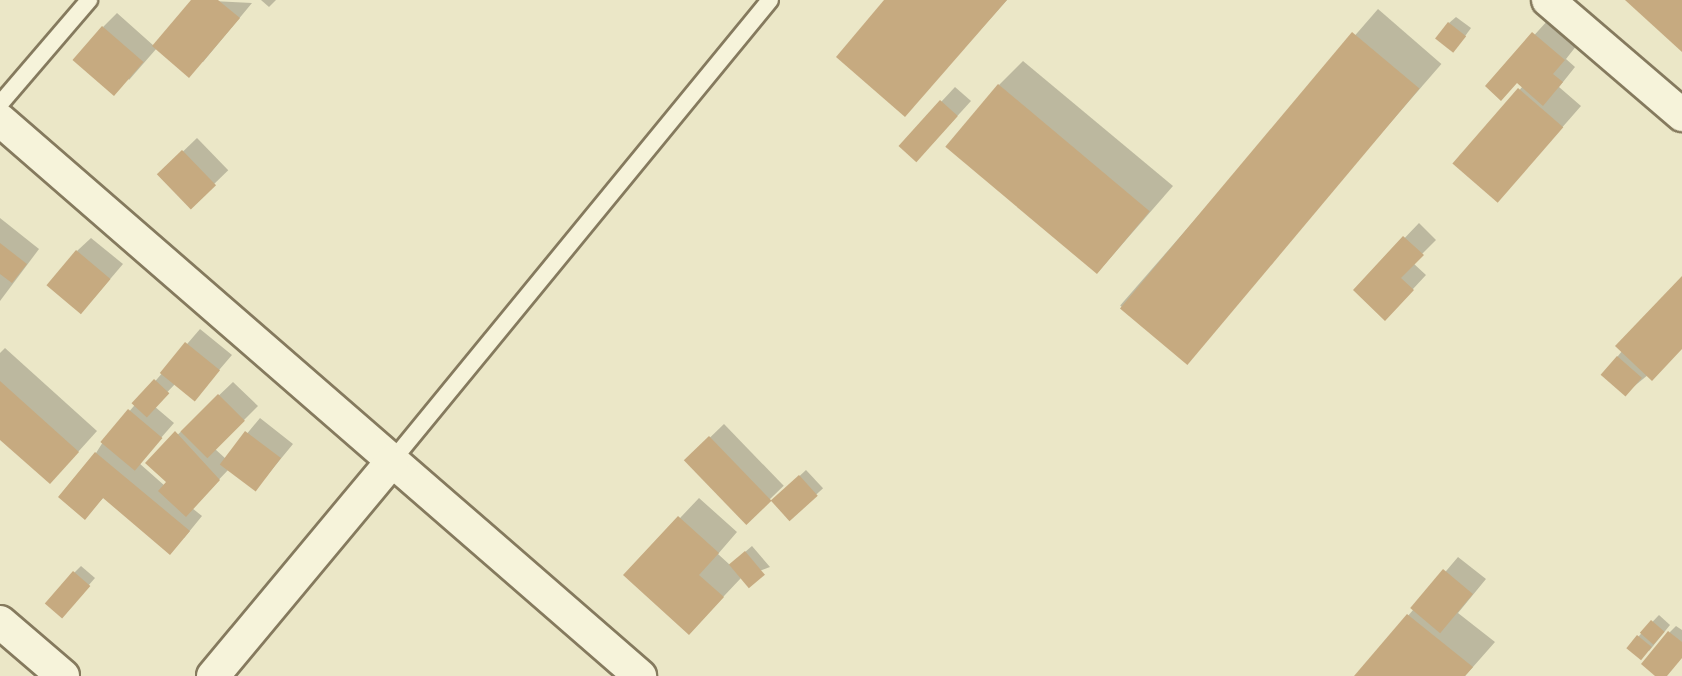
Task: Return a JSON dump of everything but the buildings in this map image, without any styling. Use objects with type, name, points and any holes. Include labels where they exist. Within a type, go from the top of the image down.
[{"type":"street","points":[[1548,0],[1682,115]]},
{"type":"street","points":[[0,120],[640,676]]},
{"type":"street","points":[[213,676],[392,461]]},
{"type":"street","points":[[0,622],[63,676]]},
{"type":"lane","points":[[0,104],[89,0]]},
{"type":"lane","points":[[392,461],[770,0]]}]
